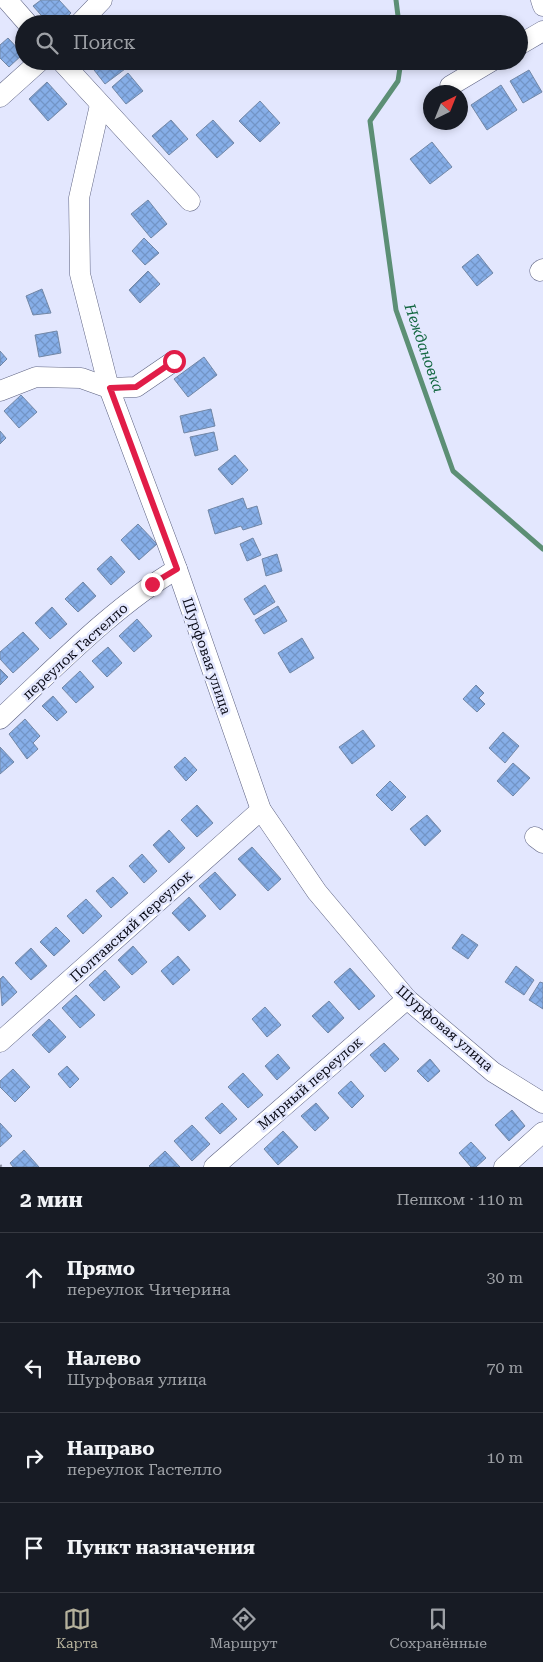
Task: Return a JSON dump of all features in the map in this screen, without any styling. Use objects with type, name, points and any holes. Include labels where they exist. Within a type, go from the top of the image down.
[{"type":"street","points":[[7,0],[20,15]]},
{"type":"street","points":[[88,15],[102,0]]},
{"type":"street","points":[[541,0],[543,6]]},
{"type":"street","points":[[528,40],[543,31]]},
{"type":"street","points":[[0,97],[30,70]]},
{"type":"street","points":[[69,70],[190,201]]},
{"type":"street","points":[[452,85],[477,70]]},
{"type":"street","name":"Шурфовая улица","points":[[100,105],[79,198],[80,274],[110,388],[177,569],[261,810],[317,892],[407,999],[494,1072],[543,1103]]},
{"type":"street","points":[[0,391],[36,377],[81,378],[110,388],[136,387],[174,361]]},
{"type":"street","name":"переулок Гастелло","points":[[0,719],[122,608],[152,584],[177,569]]},
{"type":"street","name":"Полтавский переулок","points":[[0,1042],[261,810]]},
{"type":"street","name":"Мирный переулок","points":[[214,1167],[407,999]]},
{"type":"street","points":[[504,1167],[543,1132]]},
{"type":"building","points":[[41,0],[59,0],[71,13],[69,15],[41,15],[33,6]]},
{"type":"building","points":[[8,38],[15,45],[15,61],[9,67],[0,58],[0,45]]},
{"type":"building","points":[[94,70],[124,70],[105,84]]},
{"type":"building","points":[[529,70],[542,92],[523,103],[510,81]]},
{"type":"building","points":[[128,73],[143,91],[126,104],[112,87]]},
{"type":"building","points":[[47,82],[67,104],[48,121],[29,99]]},
{"type":"building","points":[[501,85],[517,110],[487,130],[471,105]]},
{"type":"building","points":[[260,101],[280,123],[260,142],[239,121]]},
{"type":"building","points":[[171,120],[188,139],[169,155],[152,136]]},
{"type":"building","points":[[213,120],[234,143],[217,158],[196,135]]},
{"type":"building","points":[[432,142],[452,167],[430,184],[410,159]]},
{"type":"building","points":[[148,200],[167,224],[151,238],[131,214]]},
{"type":"building","points":[[144,238],[159,253],[145,265],[132,251]]},
{"type":"building","points":[[478,254],[493,273],[477,286],[462,267]]},
{"type":"building","points":[[148,271],[160,284],[140,303],[129,290]]},
{"type":"building","points":[[42,289],[51,313],[33,315],[26,296]]},
{"type":"building","points":[[57,331],[61,353],[39,357],[35,335]]},
{"type":"building","points":[[0,351],[7,359],[0,366]]},
{"type":"building","points":[[204,357],[217,375],[188,397],[174,379]]},
{"type":"building","points":[[21,395],[37,412],[19,428],[4,411]]},
{"type":"building","points":[[211,409],[215,426],[184,433],[180,416]]},
{"type":"building","points":[[0,431],[6,438],[0,444]]},
{"type":"building","points":[[214,432],[218,450],[195,456],[190,437]]},
{"type":"building","points":[[235,455],[248,470],[232,485],[218,469]]},
{"type":"building","points":[[243,498],[247,509],[257,506],[262,524],[243,530],[241,526],[215,534],[208,510]]},
{"type":"building","points":[[138,524],[157,544],[139,560],[121,540]]},
{"type":"building","points":[[253,538],[261,555],[247,561],[240,544]]},
{"type":"building","points":[[277,554],[282,571],[266,576],[262,559]]},
{"type":"building","points":[[111,556],[125,572],[111,585],[97,569]]},
{"type":"building","points":[[83,582],[96,596],[78,612],[65,599]]},
{"type":"building","points":[[265,585],[275,602],[254,615],[244,599]]},
{"type":"building","points":[[278,606],[287,621],[264,634],[255,620]]},
{"type":"building","points":[[52,607],[67,624],[50,639],[35,623]]},
{"type":"building","points":[[137,619],[152,636],[134,652],[119,636]]},
{"type":"building","points":[[23,632],[39,649],[13,673],[0,659],[0,652]]},
{"type":"building","points":[[302,638],[314,658],[290,673],[278,653]]},
{"type":"building","points":[[108,647],[122,663],[107,677],[92,661]]},
{"type":"building","points":[[0,669],[8,677],[0,685]]},
{"type":"building","points":[[80,671],[94,687],[76,703],[62,688]]},
{"type":"building","points":[[476,685],[484,693],[479,698],[485,704],[477,712],[463,699]]},
{"type":"building","points":[[53,696],[67,712],[57,721],[42,706]]},
{"type":"building","points":[[25,719],[40,736],[33,743],[38,749],[27,759],[9,734]]},
{"type":"building","points":[[363,730],[375,746],[352,764],[339,747]]},
{"type":"building","points":[[503,732],[519,746],[505,763],[489,748]]},
{"type":"building","points":[[0,747],[14,762],[0,774]]},
{"type":"building","points":[[185,757],[197,770],[186,781],[174,767]]},
{"type":"building","points":[[513,763],[530,778],[513,796],[497,781]]},
{"type":"building","points":[[390,781],[406,797],[392,811],[376,795]]},
{"type":"building","points":[[197,805],[213,823],[197,837],[181,820]]},
{"type":"building","points":[[427,815],[441,831],[425,846],[410,829]]},
{"type":"building","points":[[169,830],[185,848],[169,863],[153,845]]},
{"type":"building","points":[[252,847],[281,879],[268,891],[238,859]]},
{"type":"building","points":[[142,854],[157,871],[144,883],[129,866]]},
{"type":"building","points":[[215,872],[236,895],[220,910],[199,886]]},
{"type":"building","points":[[113,877],[128,893],[111,908],[96,891]]},
{"type":"building","points":[[189,897],[206,916],[189,931],[172,913]]},
{"type":"building","points":[[86,899],[102,916],[83,934],[67,916]]},
{"type":"building","points":[[56,927],[70,941],[54,956],[40,942]]},
{"type":"building","points":[[462,934],[478,945],[468,959],[452,948]]},
{"type":"building","points":[[133,946],[147,962],[132,975],[118,960]]},
{"type":"building","points":[[31,948],[47,966],[31,980],[15,963]]},
{"type":"building","points":[[178,956],[190,970],[173,985],[161,971]]},
{"type":"building","points":[[516,966],[534,980],[524,995],[505,982]]},
{"type":"building","points":[[350,968],[375,996],[359,1010],[334,982]]},
{"type":"building","points":[[105,970],[120,987],[104,1001],[89,985]]},
{"type":"building","points":[[3,976],[17,992],[2,1006],[0,979]]},
{"type":"building","points":[[540,982],[543,983],[543,1009],[529,1000]]},
{"type":"building","points":[[76,995],[95,1015],[80,1028],[62,1008]]},
{"type":"building","points":[[329,1001],[344,1018],[328,1033],[312,1016]]},
{"type":"building","points":[[265,1007],[281,1025],[267,1037],[252,1019]]},
{"type":"building","points":[[49,1019],[66,1037],[49,1053],[32,1035]]},
{"type":"building","points":[[384,1043],[399,1059],[385,1072],[370,1055]]},
{"type":"building","points":[[278,1054],[290,1068],[277,1080],[265,1066]]},
{"type":"building","points":[[430,1059],[440,1071],[428,1082],[417,1071]]},
{"type":"building","points":[[67,1066],[79,1079],[70,1088],[58,1074]]},
{"type":"building","points":[[13,1069],[30,1087],[15,1102],[0,1087],[0,1081]]},
{"type":"building","points":[[243,1073],[263,1095],[248,1108],[228,1087]]},
{"type":"building","points":[[351,1081],[364,1096],[352,1108],[338,1093]]},
{"type":"building","points":[[222,1103],[237,1119],[220,1134],[205,1118]]},
{"type":"building","points":[[316,1103],[329,1118],[315,1131],[301,1116]]},
{"type":"building","points":[[512,1110],[525,1126],[509,1141],[495,1125]]},
{"type":"building","points":[[0,1123],[12,1136],[0,1147]]},
{"type":"building","points":[[192,1125],[210,1144],[192,1161],[174,1141]]},
{"type":"building","points":[[283,1131],[298,1147],[278,1165],[264,1149]]},
{"type":"building","points":[[471,1142],[486,1158],[476,1167],[471,1167],[459,1153]]},
{"type":"building","points":[[24,1150],[39,1167],[13,1167],[10,1163]]},
{"type":"building","points":[[165,1151],[180,1167],[149,1166]]},
{"type":"waterway","name":"Неждановка","points":[[396,0],[398,15]]},
{"type":"waterway","name":"Неждановка","points":[[400,70],[398,81],[370,121],[396,310],[453,471],[543,549]]},
{"type":"route","points":[[152,584],[177,569],[110,388],[136,387],[174,361]]}]
